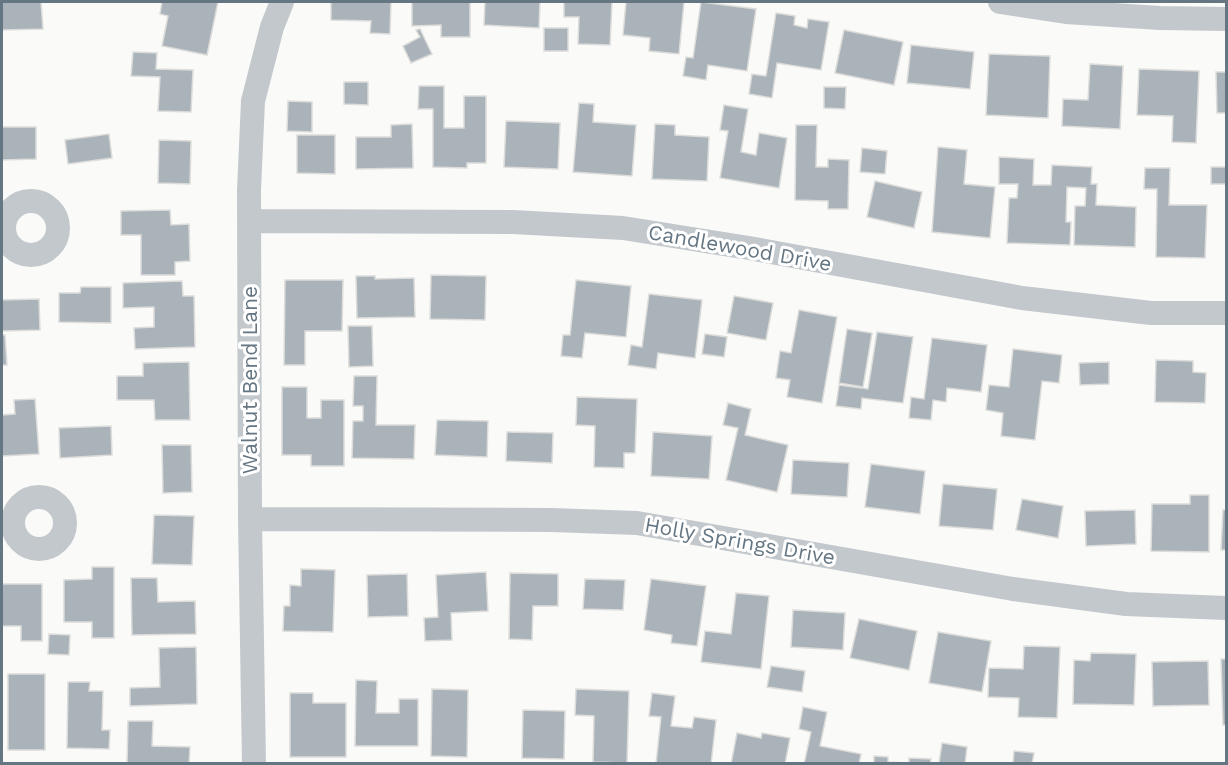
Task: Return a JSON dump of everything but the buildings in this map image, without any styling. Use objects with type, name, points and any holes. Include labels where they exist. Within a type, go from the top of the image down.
[{"type":"street","name":"Walnut Bend Lane","points":[[254,764],[250,519],[250,221],[253,101],[272,27],[282,2]]},
{"type":"street","points":[[1000,2],[1066,12],[1160,18],[1227,19]]},
{"type":"street","name":"Candlewood Drive","points":[[250,221],[513,222],[623,228],[760,250],[1022,298],[1151,313],[1227,313]]},
{"type":"street","name":"Holly Springs Drive","points":[[250,519],[540,520],[637,523],[1012,589],[1126,604],[1227,608]]}]
